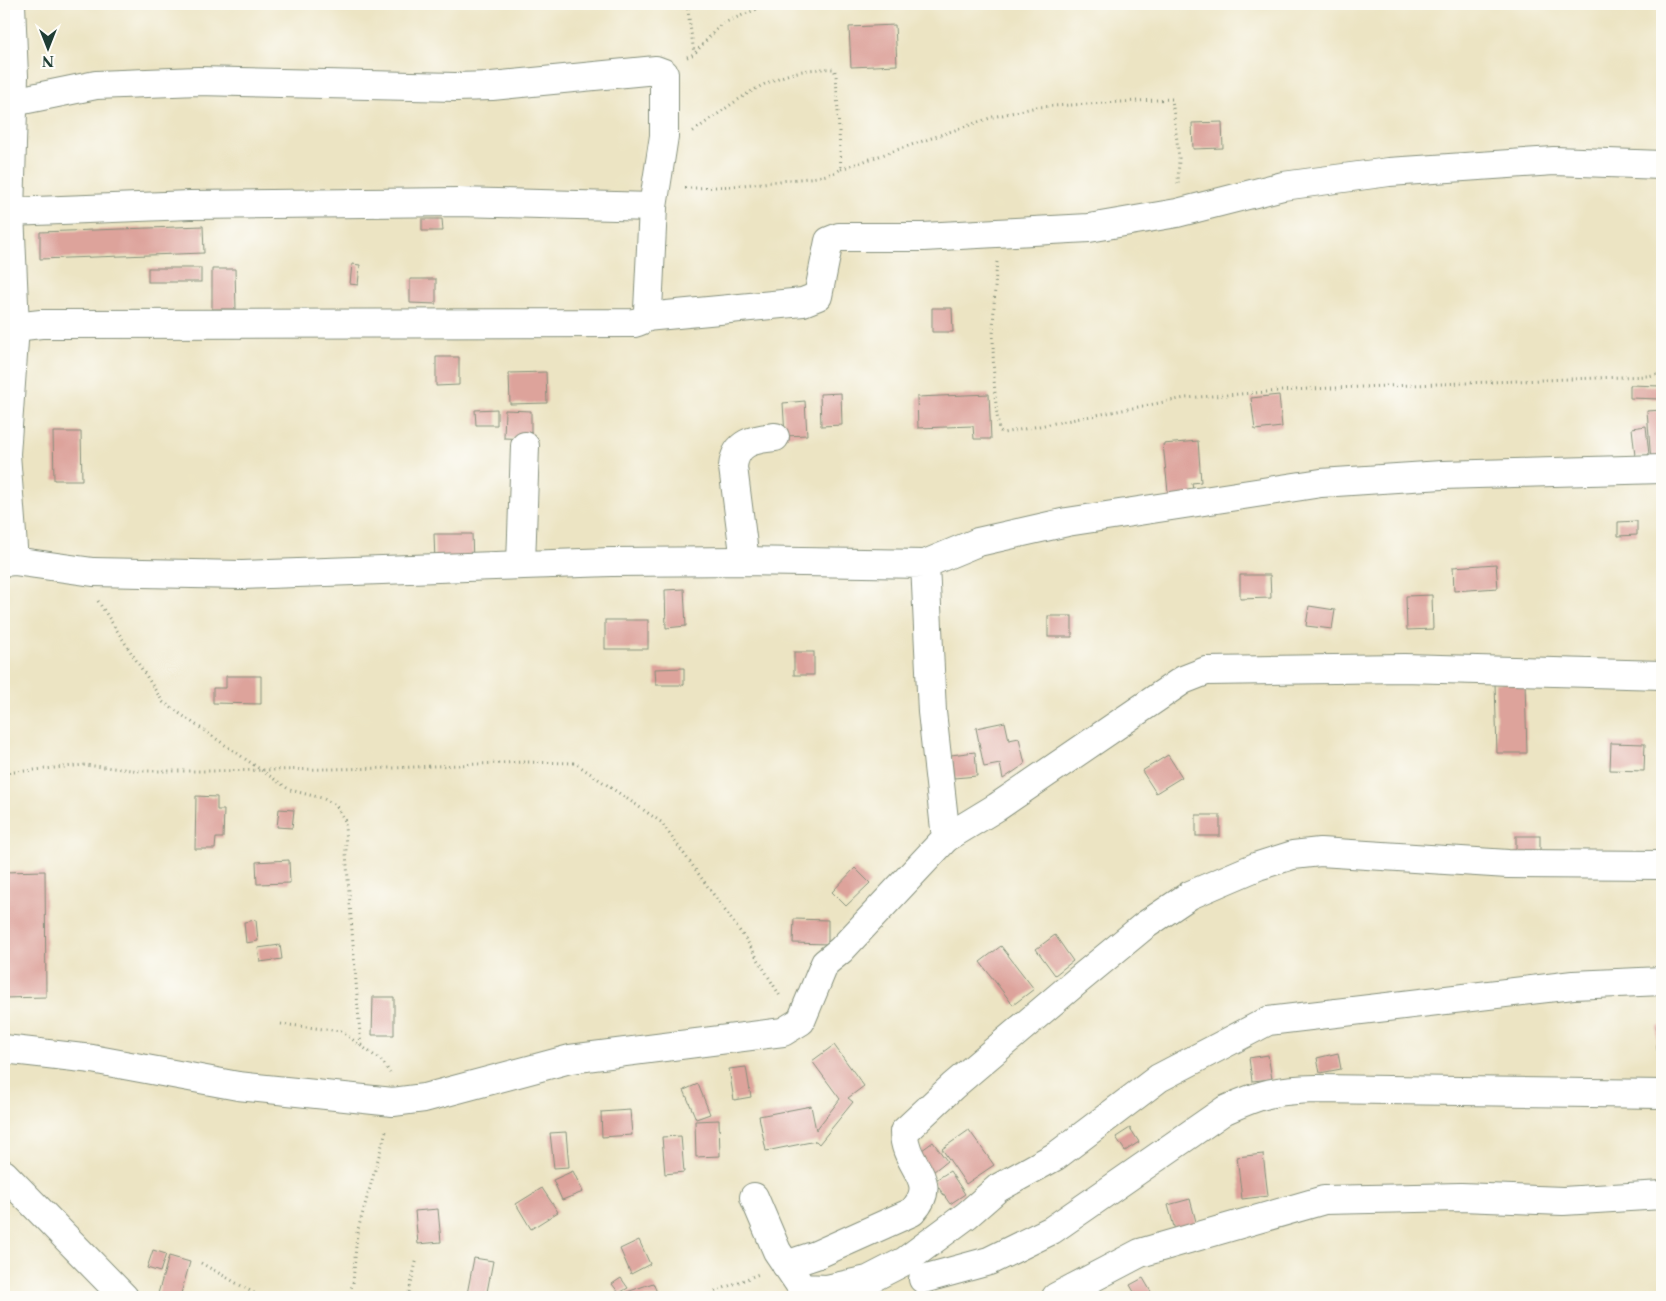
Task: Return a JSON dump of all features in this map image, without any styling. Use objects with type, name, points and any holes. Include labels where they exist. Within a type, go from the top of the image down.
[{"type":"street","points":[[11,4],[14,76],[10,212],[15,327],[6,454],[9,561],[93,572],[242,575],[521,564],[745,560],[925,564],[978,542],[1067,522],[1321,483],[1442,475],[1662,469]]},
{"type":"street","points":[[13,102],[96,85],[198,81],[455,87],[492,86],[663,71],[664,136],[655,198],[646,317]]},
{"type":"street","points":[[15,327],[41,324],[634,323],[646,317],[803,302],[818,296],[829,241],[839,237],[923,237],[1089,228],[1177,213],[1283,186],[1389,172],[1554,161],[1662,165]]},
{"type":"street","points":[[10,212],[190,205],[655,198]]},
{"type":"street","points":[[745,560],[733,467],[734,457],[738,448],[747,442],[776,437]]},
{"type":"street","points":[[521,564],[525,446]]},
{"type":"street","points":[[925,564],[932,712],[946,838]]},
{"type":"street","points":[[4,1049],[92,1059],[238,1086],[393,1102],[424,1098],[570,1059],[782,1032],[801,1022],[825,963],[841,950],[946,838],[997,807],[1183,680],[1206,671],[1404,668],[1662,675]]},
{"type":"street","points":[[786,1265],[816,1255],[912,1212],[923,1202],[925,1190],[904,1145],[904,1132],[953,1086],[1084,975],[1144,926],[1190,895],[1258,866],[1293,855],[1320,852],[1508,864],[1662,865]]},
{"type":"street","points":[[754,1197],[786,1265],[802,1288],[827,1289],[868,1280],[905,1262],[967,1215],[998,1188],[1056,1156],[1159,1078],[1268,1022],[1573,984],[1662,981]]},
{"type":"street","points":[[919,1251],[921,1288],[989,1261],[1052,1230],[1225,1110],[1253,1097],[1278,1090],[1327,1089],[1662,1094]]},
{"type":"street","points":[[4,1174],[124,1297]]},
{"type":"street","points":[[1056,1297],[1140,1253],[1324,1200],[1461,1196],[1564,1201],[1662,1195]]},
{"type":"path","points":[[687,4],[694,54]]},
{"type":"path","points":[[663,71],[694,54],[721,24],[769,4]]},
{"type":"path","points":[[661,154],[761,84],[797,71],[834,69],[836,74],[841,169]]},
{"type":"path","points":[[655,198],[836,173],[841,169],[993,117],[1037,106],[1172,99],[1178,158],[1177,213]]},
{"type":"path","points":[[999,233],[993,308],[994,397],[999,430],[1003,433],[1185,398],[1308,389],[1648,376],[1662,373]]},
{"type":"path","points":[[93,572],[98,603],[163,702],[290,790],[322,798],[336,805],[345,821],[361,1047]]},
{"type":"path","points":[[4,773],[85,765],[141,771],[392,768],[523,762],[575,763],[660,822],[747,941],[789,1011],[801,1022]]},
{"type":"path","points":[[281,1024],[341,1031],[382,1062],[390,1071],[393,1102],[357,1233],[353,1283],[348,1297]]},
{"type":"path","points":[[408,1297],[417,1258]]},
{"type":"path","points":[[201,1263],[261,1297]]},
{"type":"path","points":[[702,1297],[786,1265]]},
{"type":"building","points":[[895,25],[897,65],[851,67],[849,27]]},
{"type":"building","points":[[1222,122],[1223,148],[1193,149],[1192,123]]},
{"type":"building","points":[[422,219],[442,219],[443,231],[422,231]]},
{"type":"building","points":[[203,226],[204,253],[40,259],[40,232]]},
{"type":"building","points":[[352,264],[360,265],[358,285],[350,284]]},
{"type":"building","points":[[148,268],[201,268],[201,282],[148,282]]},
{"type":"building","points":[[212,269],[235,269],[236,309],[212,309]]},
{"type":"building","points":[[410,279],[436,279],[436,304],[410,303]]},
{"type":"building","points":[[932,308],[952,308],[953,332],[932,332]]},
{"type":"building","points":[[436,357],[459,357],[459,385],[436,386]]},
{"type":"building","points":[[546,372],[547,403],[510,404],[509,373]]},
{"type":"building","points":[[1630,385],[1660,386],[1659,399],[1630,398]]},
{"type":"building","points":[[841,393],[842,425],[821,426],[820,394]]},
{"type":"building","points":[[989,394],[991,439],[974,439],[973,426],[918,428],[917,397]]},
{"type":"building","points":[[1279,395],[1282,427],[1255,430],[1251,398]]},
{"type":"building","points":[[805,401],[807,435],[785,436],[783,403]]},
{"type":"building","points":[[497,409],[497,425],[476,425],[475,410]]},
{"type":"building","points":[[505,410],[531,411],[531,439],[504,438]]},
{"type":"building","points":[[1662,410],[1662,460],[1651,461],[1647,411]]},
{"type":"building","points":[[1646,426],[1649,455],[1635,456],[1632,428]]},
{"type":"building","points":[[53,432],[81,432],[82,480],[54,480]]},
{"type":"building","points":[[1198,441],[1201,482],[1192,483],[1194,498],[1169,501],[1163,444]]},
{"type":"building","points":[[1637,521],[1637,535],[1618,536],[1618,522]]},
{"type":"building","points":[[434,534],[472,534],[473,561],[435,562]]},
{"type":"building","points":[[1496,564],[1498,588],[1454,591],[1453,567]]},
{"type":"building","points":[[1240,575],[1270,575],[1271,598],[1240,599]]},
{"type":"building","points":[[684,589],[686,626],[666,628],[665,590]]},
{"type":"building","points":[[1432,595],[1433,629],[1407,630],[1406,596]]},
{"type":"building","points":[[1309,606],[1335,610],[1332,629],[1306,626]]},
{"type":"building","points":[[1048,616],[1072,616],[1072,637],[1048,637]]},
{"type":"building","points":[[605,620],[648,620],[648,649],[605,649]]},
{"type":"building","points":[[794,652],[814,652],[814,675],[794,675]]},
{"type":"building","points":[[684,668],[684,685],[656,685],[655,669]]},
{"type":"building","points":[[226,676],[261,676],[261,704],[213,703],[213,688],[226,688]]},
{"type":"building","points":[[1525,682],[1527,753],[1497,753],[1495,683]]},
{"type":"building","points":[[1005,722],[1009,740],[1019,738],[1025,764],[1003,779],[1000,764],[984,767],[976,728]]},
{"type":"building","points":[[1611,743],[1645,744],[1644,771],[1610,770]]},
{"type":"building","points":[[975,752],[977,776],[954,778],[951,755]]},
{"type":"building","points":[[1168,755],[1182,777],[1156,793],[1142,771]]},
{"type":"building","points":[[196,796],[217,797],[217,810],[224,810],[223,838],[216,838],[215,849],[195,849]]},
{"type":"building","points":[[279,809],[294,810],[292,828],[277,827]]},
{"type":"building","points":[[1196,815],[1220,815],[1220,836],[1196,836]]},
{"type":"building","points":[[1516,836],[1540,836],[1540,856],[1516,856]]},
{"type":"building","points":[[289,860],[290,883],[257,884],[256,862]]},
{"type":"building","points":[[855,868],[870,883],[846,906],[832,892]]},
{"type":"building","points":[[45,871],[46,997],[4,998],[4,872]]},
{"type":"building","points":[[794,919],[828,920],[828,944],[793,943]]},
{"type":"building","points":[[256,920],[258,941],[246,943],[244,922]]},
{"type":"building","points":[[1055,935],[1073,961],[1055,975],[1036,949]]},
{"type":"building","points":[[280,945],[282,959],[260,962],[258,948]]},
{"type":"building","points":[[1001,946],[1034,989],[1013,1005],[980,962]]},
{"type":"building","points":[[373,997],[394,997],[394,1035],[372,1035]]},
{"type":"building","points":[[1657,1026],[1662,1026],[1662,1050],[1657,1050]]},
{"type":"building","points":[[834,1045],[864,1086],[848,1098],[853,1102],[819,1144],[816,1141],[766,1151],[759,1116],[811,1106],[816,1130],[840,1099],[812,1061]]},
{"type":"building","points":[[1338,1053],[1341,1069],[1320,1073],[1317,1058]]},
{"type":"building","points":[[1268,1055],[1272,1079],[1252,1081],[1249,1058]]},
{"type":"building","points":[[746,1067],[751,1097],[734,1100],[729,1069]]},
{"type":"building","points":[[698,1084],[710,1114],[696,1119],[684,1090]]},
{"type":"building","points":[[630,1110],[632,1135],[602,1137],[601,1112]]},
{"type":"building","points":[[719,1120],[720,1156],[696,1157],[695,1121]]},
{"type":"building","points":[[1130,1128],[1139,1142],[1125,1151],[1116,1137]]},
{"type":"building","points":[[969,1130],[994,1165],[966,1184],[942,1149]]},
{"type":"building","points":[[566,1132],[569,1167],[554,1168],[550,1133]]},
{"type":"building","points":[[681,1136],[684,1172],[665,1174],[662,1137]]},
{"type":"building","points":[[933,1142],[947,1161],[929,1175],[914,1156]]},
{"type":"building","points":[[1263,1154],[1268,1196],[1242,1199],[1237,1157]]},
{"type":"building","points":[[573,1171],[583,1192],[562,1200],[553,1180]]},
{"type":"building","points":[[950,1171],[965,1194],[950,1204],[934,1181]]},
{"type":"building","points":[[542,1188],[558,1212],[531,1229],[516,1204]]},
{"type":"building","points":[[1190,1199],[1198,1229],[1176,1234],[1168,1205]]},
{"type":"building","points":[[438,1209],[441,1242],[418,1244],[415,1211]]},
{"type":"building","points":[[639,1240],[650,1264],[631,1274],[620,1249]]},
{"type":"building","points":[[153,1250],[166,1254],[160,1272],[147,1268]]},
{"type":"building","points":[[169,1256],[190,1262],[180,1297],[157,1297]]},
{"type":"building","points":[[474,1258],[493,1261],[486,1297],[467,1294]]},
{"type":"building","points":[[621,1278],[628,1288],[619,1293],[612,1284]]},
{"type":"building","points":[[1143,1278],[1154,1297],[1137,1297],[1130,1285]]},
{"type":"building","points":[[653,1283],[659,1297],[629,1297],[627,1292]]}]
